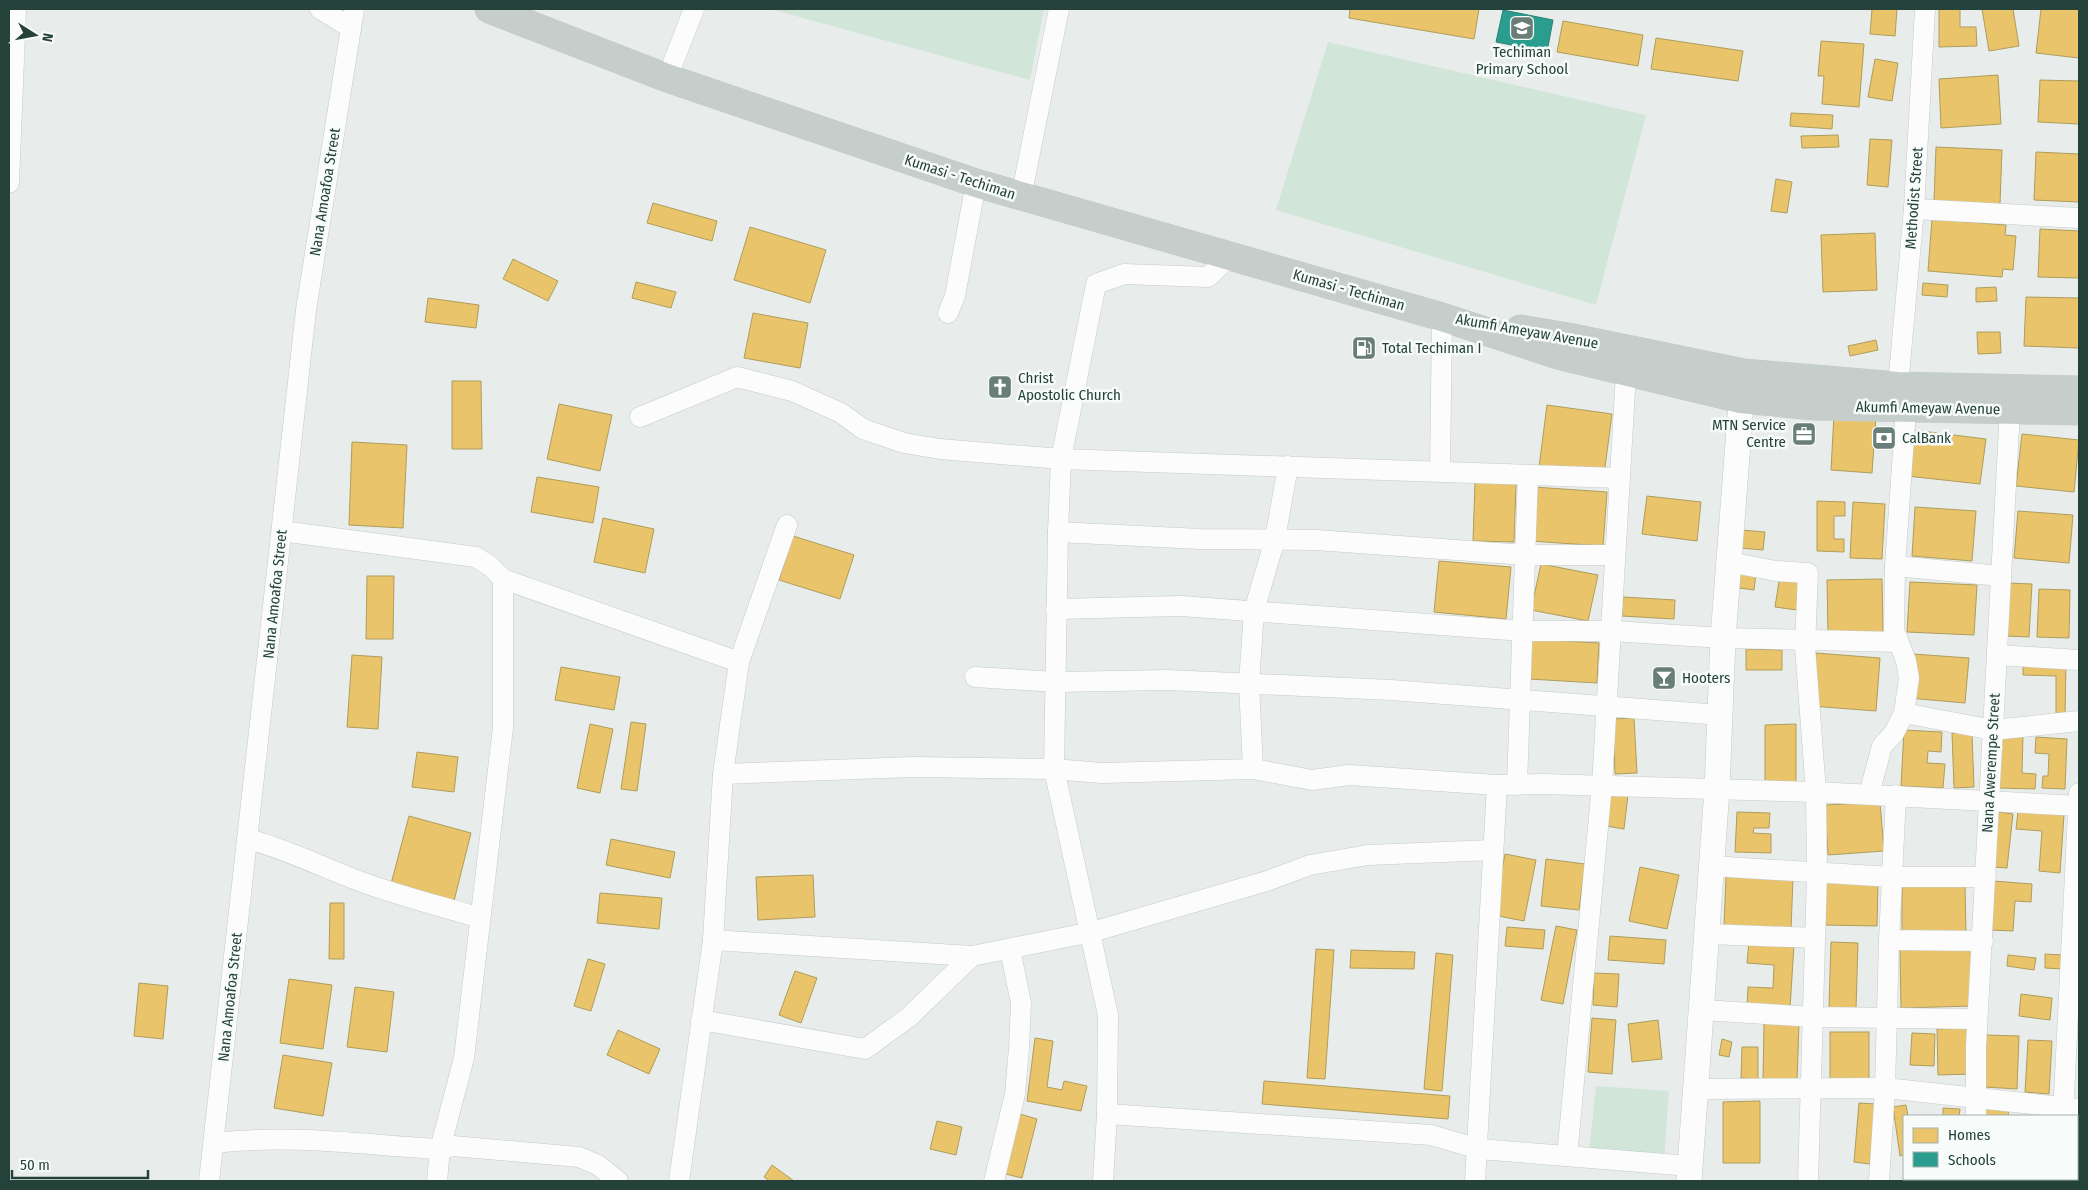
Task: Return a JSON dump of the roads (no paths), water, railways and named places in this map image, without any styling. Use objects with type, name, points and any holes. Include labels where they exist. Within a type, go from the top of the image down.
[{"type":"highway","name":"Kumasi - Techiman","points":[[489,9],[667,78],[976,183],[1442,317]]},
{"type":"highway","name":"Akumfi Ameyaw Avenue","points":[[1442,317],[1561,356],[1626,373],[1742,386]]},
{"type":"highway","name":"Akumfi Ameyaw Avenue","points":[[1442,317],[1568,337],[1814,406],[1902,398],[2079,390]]},
{"type":"highway","name":"Akumfi Ameyaw Avenue","points":[[1902,398],[2010,409],[2079,411]]},
{"type":"street","points":[[9,183],[16,9]]},
{"type":"street","points":[[320,9],[353,19]]},
{"type":"street","points":[[667,78],[694,9]]},
{"type":"street","points":[[1021,197],[1059,9]]},
{"type":"street","name":"Methodist Street","points":[[1904,713],[1909,678],[1906,661],[1894,630],[1895,566],[1902,398],[1924,9]]},
{"type":"street","name":"Nana Amoafoa Street","points":[[209,1181],[306,310],[353,19]]},
{"type":"street","points":[[948,313],[955,296],[976,183]]},
{"type":"street","points":[[1914,209],[2079,218]]},
{"type":"street","points":[[1103,1181],[1107,1114],[1108,1015],[1092,932],[1054,769],[1057,682],[1056,609],[1061,459],[1096,284],[1124,274],[1208,277],[1230,256]]},
{"type":"street","points":[[1440,471],[1442,317]]},
{"type":"street","points":[[1567,1156],[1602,785],[1612,631],[1618,478],[1626,373]]},
{"type":"street","points":[[640,417],[737,377],[792,391],[841,413],[863,429],[904,443],[940,449],[1061,459],[1618,478]]},
{"type":"street","points":[[1107,1114],[1431,1135],[1479,1149],[1567,1156],[1690,1174],[1717,789],[1723,638],[1742,386]]},
{"type":"street","name":"Nana Awerempe Street","points":[[1977,1106],[1977,1019],[2010,409]]},
{"type":"street","points":[[1253,769],[1250,684],[1254,611],[1275,539],[1288,466]]},
{"type":"street","points":[[1517,785],[1528,475]]},
{"type":"street","points":[[679,1181],[712,940],[723,774],[739,662],[787,524]]},
{"type":"street","points":[[282,531],[476,557],[490,566],[504,579],[739,662]]},
{"type":"street","points":[[1058,532],[1200,539],[1316,540],[1526,555],[1615,555]]},
{"type":"street","points":[[1729,562],[1776,571],[1808,574],[1807,640],[1816,792],[1817,874],[1808,1181]]},
{"type":"street","points":[[1895,566],[2001,576]]},
{"type":"street","points":[[437,1181],[440,1149],[464,1058],[504,727],[504,579]]},
{"type":"street","points":[[1056,609],[1181,606],[1523,631],[1612,631],[1723,638],[1898,642]]},
{"type":"street","points":[[1997,655],[2079,660]]},
{"type":"street","points":[[975,677],[1057,682],[1168,680],[1250,684],[1520,698],[1721,715]]},
{"type":"street","points":[[1869,794],[1882,746],[1894,733],[1904,713],[1992,730],[2079,721]]},
{"type":"street","points":[[723,774],[912,767],[1054,769],[1102,773],[1253,769],[1312,780],[1349,775],[1497,785],[1602,785],[1816,792],[2079,806]]},
{"type":"street","points":[[1476,1181],[1497,785]]},
{"type":"street","points":[[1697,1089],[1885,1088],[1977,1106],[2068,1111],[2079,794]]},
{"type":"street","points":[[1879,1181],[1885,1088],[1889,940],[1896,795]]},
{"type":"street","points":[[248,839],[280,847],[309,862],[385,890],[480,918]]},
{"type":"street","points":[[712,940],[972,956],[1092,932],[1267,881],[1310,865],[1368,855],[1494,850]]},
{"type":"street","points":[[1711,866],[1817,874],[1892,877],[1986,877]]},
{"type":"street","points":[[1708,934],[1815,938]]},
{"type":"street","points":[[1889,940],[1982,941]]},
{"type":"street","points":[[994,1181],[1015,1094],[1019,1048],[1021,1003],[1010,949]]},
{"type":"street","points":[[701,1020],[865,1049],[909,1017],[972,956]]},
{"type":"street","points":[[1703,1010],[1814,1017],[1977,1019]]},
{"type":"street","points":[[214,1143],[252,1138],[291,1138],[440,1149],[454,1146],[470,1146],[579,1157],[598,1165],[618,1181]]},
{"type":"place","name":"Techiman Primary School","points":[[1522,28]]},
{"type":"place","name":"Total Techiman I","points":[[1364,348]]},
{"type":"place","name":"Christ Apostolic Church","points":[[1000,387]]},
{"type":"place","name":"MTN Service Centre","points":[[1804,434]]},
{"type":"place","name":"CalBank","points":[[1884,438]]},
{"type":"place","name":"Hooters","points":[[1664,678]]}]
